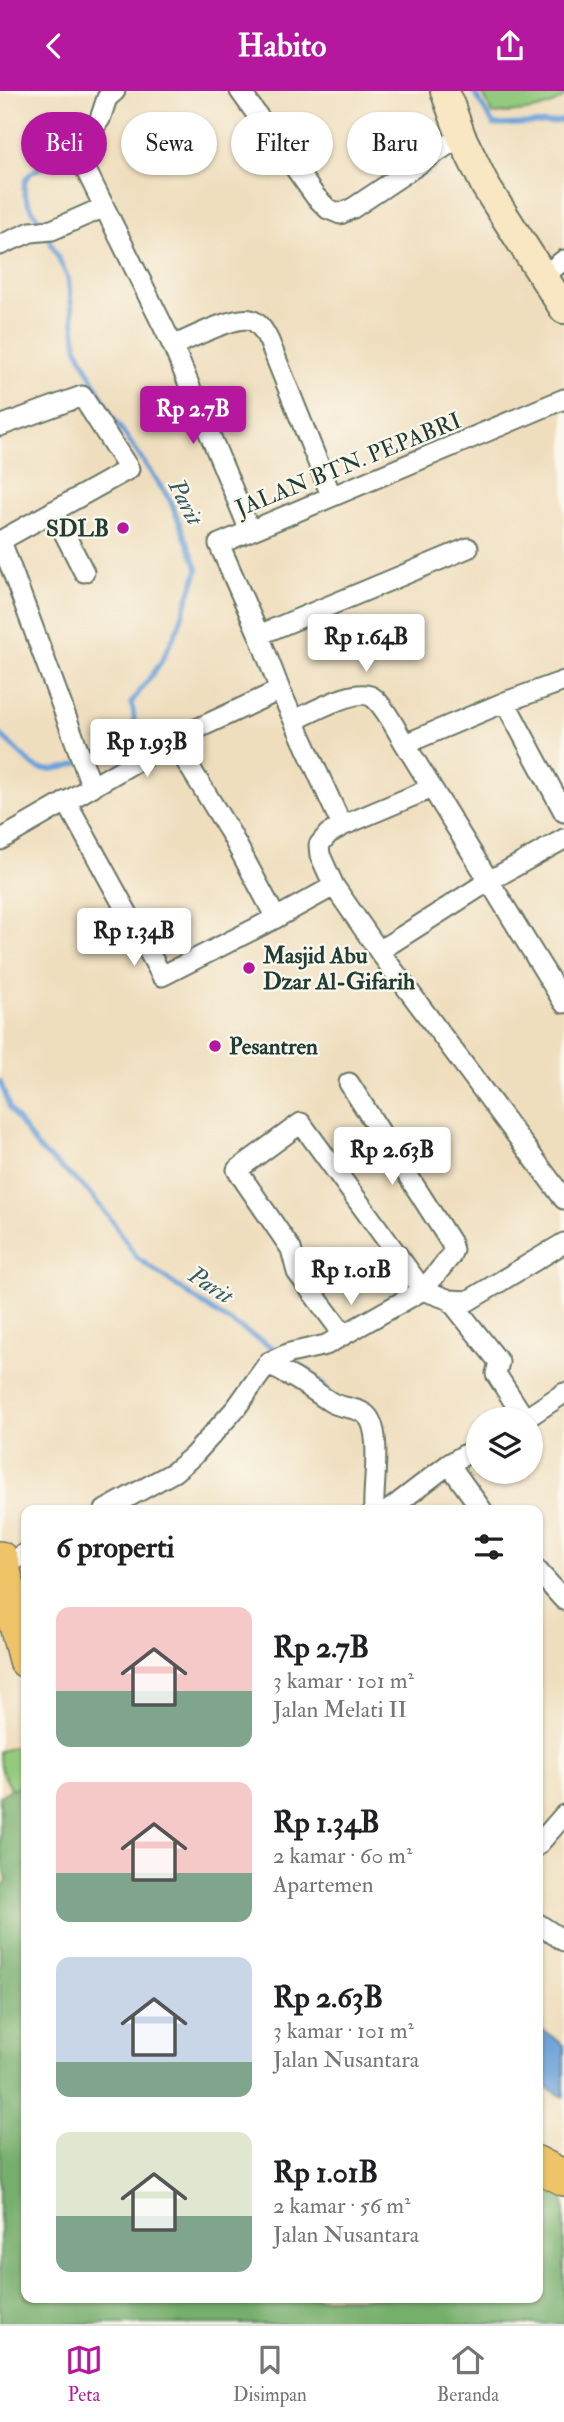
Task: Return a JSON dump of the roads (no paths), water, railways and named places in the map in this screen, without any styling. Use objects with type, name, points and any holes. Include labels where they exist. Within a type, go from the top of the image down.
[{"type":"highway","points":[[7,1561],[21,1634]]},
{"type":"highway","points":[[543,2167],[564,2178]]},
{"type":"main road","points":[[445,91],[461,136],[486,187],[553,268],[564,309]]},
{"type":"street","points":[[116,91],[107,98],[100,119],[80,149],[81,160],[173,346],[250,531]]},
{"type":"street","points":[[240,91],[316,196],[328,209],[340,214],[461,136]]},
{"type":"street","points":[[0,245],[31,232],[52,230],[104,207]]},
{"type":"street","points":[[173,346],[235,321],[249,320],[257,324],[269,341],[331,495]]},
{"type":"street","points":[[0,426],[82,396],[129,469],[0,541],[85,771]]},
{"type":"street","name":"JALAN BTN. PEPABRI","points":[[342,826],[280,690],[219,544],[564,399]]},
{"type":"street","points":[[52,511],[84,572]]},
{"type":"street","points":[[259,635],[468,548]]},
{"type":"street","points":[[405,744],[505,702],[564,681]]},
{"type":"street","points":[[0,840],[66,800],[85,771],[173,740],[280,690]]},
{"type":"street","points":[[295,720],[356,694],[366,694],[377,701],[564,1003]]},
{"type":"street","points":[[505,702],[564,812]]},
{"type":"street","points":[[173,740],[231,834],[275,918]]},
{"type":"street","points":[[432,788],[342,826],[323,838],[320,845],[324,867],[379,951],[564,1199]]},
{"type":"street","points":[[66,800],[162,976],[334,886]]},
{"type":"street","points":[[379,951],[489,881],[564,839]]},
{"type":"street","points":[[114,1505],[174,1472],[193,1456],[236,1408],[268,1364],[290,1353],[326,1346],[423,1290],[450,1257],[453,1250],[451,1243],[349,1083]]},
{"type":"street","points":[[344,1335],[297,1272],[291,1249],[237,1170],[301,1123],[423,1290],[450,1300],[468,1301],[564,1243]]},
{"type":"street","points":[[450,1300],[499,1362],[496,1374],[517,1407]]},
{"type":"street","points":[[268,1364],[298,1378],[332,1403],[364,1413],[370,1419],[375,1433],[374,1505]]},
{"type":"street","points":[[543,1407],[564,1393]]},
{"type":"street","points":[[395,1505],[466,1454]]},
{"type":"street","points":[[449,1464],[478,1505]]},
{"type":"street","points":[[543,1577],[564,1600]]},
{"type":"street","points":[[543,1839],[564,1815]]},
{"type":"street","points":[[543,1927],[564,1941]]},
{"type":"water","points":[[543,2030],[564,2045],[564,2097],[543,2085]]},
{"type":"waterway","name":"Parit","points":[[473,91],[494,125],[564,120]]},
{"type":"waterway","name":"Parit","points":[[29,175],[24,186],[25,193],[43,226]]},
{"type":"waterway","name":"Parit","points":[[0,734],[31,764],[44,769],[56,769],[82,762],[129,742],[134,723],[131,703],[160,664],[178,628],[198,569],[170,500],[110,413],[77,348],[68,278],[47,235]]},
{"type":"waterway","name":"Parit","points":[[0,1081],[10,1109],[38,1148],[87,1190],[136,1257],[211,1310],[281,1353]]},
{"type":"waterway","name":"Parit","points":[[289,1358],[308,1370],[327,1389]]},
{"type":"place","name":"SDLB","points":[[123,528]]},
{"type":"place","name":"Masjid Abu Dzar Al-Gifarih","points":[[249,968]]},
{"type":"place","name":"Pesantren","points":[[215,1046]]}]
